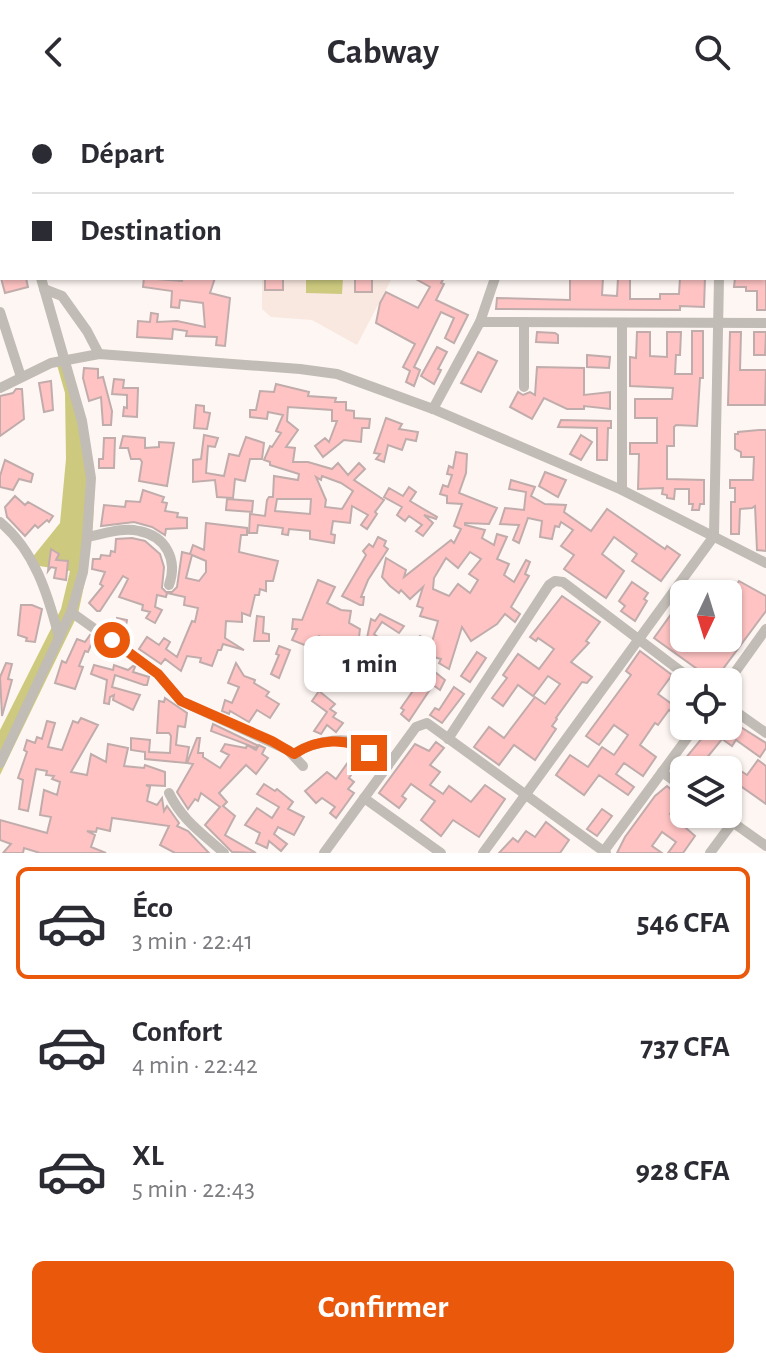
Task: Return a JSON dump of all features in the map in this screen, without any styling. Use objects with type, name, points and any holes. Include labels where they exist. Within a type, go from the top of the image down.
[{"type":"street","points":[[433,409],[480,322],[494,280]]},
{"type":"street","points":[[483,853],[714,536],[719,280]]},
{"type":"street","points":[[43,283],[62,296],[99,354]]},
{"type":"street","points":[[0,763],[71,612],[83,572],[87,537],[91,478],[82,421],[43,283]]},
{"type":"street","points":[[0,312],[21,377]]},
{"type":"street","points":[[480,322],[766,323]]},
{"type":"street","points":[[524,322],[524,387]]},
{"type":"street","points":[[622,323],[622,490]]},
{"type":"street","points":[[0,388],[63,360],[99,354],[337,374],[433,409],[622,490],[766,563]]},
{"type":"street","points":[[0,522],[15,534],[34,566],[48,595],[59,637]]},
{"type":"street","points":[[87,537],[121,530],[140,531],[162,541],[170,553],[172,575],[169,585]]},
{"type":"street","points":[[448,739],[549,585],[555,581],[563,582],[676,668]]},
{"type":"street","points":[[71,612],[158,674],[181,701],[272,741],[294,754],[303,766]]},
{"type":"street","points":[[738,668],[766,629]]},
{"type":"street","points":[[742,716],[766,733]]},
{"type":"street","points":[[324,853],[421,723],[427,723],[605,852],[686,740]]},
{"type":"street","points":[[294,754],[323,743],[348,742],[358,744],[388,766]]},
{"type":"street","points":[[662,772],[670,778]]},
{"type":"street","points":[[169,793],[177,810],[224,853]]},
{"type":"street","points":[[364,798],[441,853]]},
{"type":"street","points":[[710,853],[729,828]]},
{"type":"street","points":[[741,828],[766,846]]},
{"type":"shaded area","points":[[262,280],[391,280],[357,345],[312,320],[271,317],[262,309]]},
{"type":"shaded area","points":[[306,280],[343,280],[342,294],[306,293]]},
{"type":"shaded area","points":[[69,358],[95,478],[87,572],[78,614],[0,775],[0,730],[61,609],[70,571],[27,564],[60,523],[66,459],[65,393],[57,365]]},
{"type":"building","points":[[2,280],[26,280],[28,287],[5,293]]},
{"type":"building","points":[[144,280],[214,280],[210,293],[230,298],[225,346],[216,345],[217,337],[186,336],[187,331],[173,329],[172,339],[137,337],[138,321],[150,322],[151,313],[158,314],[157,322],[177,321],[205,327],[203,303],[180,300],[179,308],[171,307],[172,291],[143,287]]},
{"type":"building","points":[[265,280],[283,280],[283,290],[265,290]]},
{"type":"building","points":[[355,280],[372,280],[372,292],[355,292]]},
{"type":"building","points":[[418,280],[443,280],[441,283],[444,284],[436,300],[468,315],[454,343],[445,338],[454,318],[441,312],[414,367],[420,370],[414,386],[406,382],[410,371],[403,367],[415,344],[376,323],[386,292],[418,308],[430,287]]},
{"type":"building","points":[[570,280],[603,280],[602,295],[617,296],[618,280],[630,280],[630,299],[660,299],[660,294],[679,294],[680,280],[705,280],[704,307],[680,306],[680,310],[496,309],[497,298],[570,300]]},
{"type":"building","points":[[735,280],[766,280],[766,310],[757,310],[757,291],[734,287]]},
{"type":"building","points":[[692,331],[703,331],[703,378],[700,378],[697,426],[674,427],[674,446],[667,446],[667,479],[704,480],[704,504],[700,504],[699,510],[692,510],[693,504],[689,504],[689,489],[675,489],[674,499],[662,494],[663,488],[638,489],[639,454],[630,454],[630,443],[657,443],[657,418],[635,418],[635,399],[672,399],[673,388],[630,386],[630,357],[636,358],[637,332],[650,332],[650,356],[667,357],[667,332],[681,332],[675,374],[692,374]]},
{"type":"building","points":[[537,332],[555,333],[558,343],[536,342]]},
{"type":"building","points":[[730,332],[741,332],[740,370],[766,370],[765,405],[728,405]]},
{"type":"building","points":[[754,332],[766,332],[765,355],[754,355]]},
{"type":"building","points":[[437,347],[447,352],[434,384],[421,376]]},
{"type":"building","points":[[478,352],[497,361],[481,392],[461,383]]},
{"type":"building","points":[[587,355],[610,357],[609,368],[587,367]]},
{"type":"building","points":[[537,367],[584,368],[584,395],[610,392],[610,409],[584,406],[584,409],[567,409],[544,398],[532,419],[510,407],[518,392],[535,395]]},
{"type":"building","points":[[84,368],[98,369],[98,378],[103,377],[112,411],[111,425],[103,425],[101,397],[89,401],[83,378]]},
{"type":"building","points":[[114,379],[124,380],[123,388],[138,388],[137,417],[123,416],[124,407],[127,408],[127,395],[112,394]]},
{"type":"building","points":[[51,381],[53,410],[44,412],[39,383]]},
{"type":"building","points":[[276,384],[309,392],[308,396],[336,398],[335,402],[346,402],[346,410],[354,411],[354,418],[370,419],[369,428],[362,428],[361,442],[344,440],[323,457],[315,446],[325,438],[329,442],[337,421],[332,421],[332,410],[288,407],[287,421],[298,430],[286,447],[295,448],[293,462],[308,462],[332,469],[338,463],[348,475],[359,463],[365,469],[354,480],[384,500],[367,529],[361,525],[368,515],[352,506],[350,523],[333,521],[331,534],[335,535],[334,543],[310,539],[310,531],[289,529],[288,535],[282,534],[283,528],[258,525],[257,533],[249,533],[250,514],[265,516],[267,500],[273,497],[274,476],[298,480],[299,474],[270,465],[264,460],[281,433],[276,431],[283,415],[268,412],[267,419],[250,417],[250,410],[256,410],[260,391],[274,392]],"holes":[[[322,476],[353,491],[342,509],[325,507],[326,500],[316,477],[321,480]],[[277,499],[311,499],[310,514],[275,511]]]},
{"type":"building","points":[[16,389],[22,389],[24,419],[0,436],[0,396],[13,393]]},
{"type":"building","points":[[196,405],[204,406],[204,412],[210,413],[207,429],[194,428]]},
{"type":"building","points":[[386,418],[402,424],[399,429],[418,432],[416,441],[406,439],[402,450],[388,445],[384,462],[376,459],[380,454],[374,453]]},
{"type":"building","points":[[561,420],[611,421],[607,460],[597,460],[597,428],[558,427]]},
{"type":"building","points":[[766,430],[766,551],[757,550],[755,506],[740,509],[739,534],[731,534],[731,502],[735,502],[735,488],[730,488],[730,480],[753,480],[754,457],[741,457],[741,452],[735,449],[735,434]]},
{"type":"building","points":[[204,435],[218,438],[215,447],[208,446],[206,473],[224,476],[229,454],[239,456],[246,437],[264,443],[262,459],[250,459],[245,481],[235,479],[233,498],[217,497],[215,480],[193,482],[193,460],[201,459]]},
{"type":"building","points":[[581,435],[592,442],[581,460],[570,454]]},
{"type":"building","points":[[123,436],[145,438],[145,448],[159,447],[159,442],[174,443],[167,486],[139,481],[142,462],[131,459],[128,448],[120,448]]},
{"type":"building","points":[[104,438],[115,438],[114,468],[99,468],[99,459],[103,459]]},
{"type":"building","points":[[456,452],[467,454],[466,473],[459,493],[497,508],[489,524],[465,525],[485,530],[482,538],[494,545],[497,534],[507,537],[497,559],[509,564],[504,575],[514,582],[526,560],[530,562],[525,574],[529,576],[511,607],[520,614],[515,622],[505,614],[497,624],[471,641],[462,627],[449,669],[439,663],[441,659],[426,655],[420,663],[405,659],[413,640],[417,642],[420,636],[432,642],[438,621],[420,616],[423,608],[417,606],[423,587],[410,599],[382,577],[386,558],[406,570],[404,577],[451,540],[454,543],[461,529],[454,526],[462,504],[447,503],[447,496],[440,494],[443,485],[448,487],[452,475],[447,474],[449,466],[453,468]],"holes":[[[470,552],[481,559],[469,574],[478,580],[470,593],[458,584],[449,596],[433,589],[434,578],[446,558],[458,568]]]},
{"type":"building","points":[[5,460],[33,474],[31,482],[19,479],[13,490],[0,487]]},
{"type":"building","points":[[545,472],[566,480],[558,497],[539,486]]},
{"type":"building","points":[[511,480],[535,487],[531,496],[545,504],[566,505],[564,512],[591,531],[607,509],[665,549],[667,546],[680,555],[661,581],[632,561],[637,554],[614,537],[602,554],[624,571],[606,598],[564,569],[574,555],[561,546],[573,530],[561,522],[559,527],[555,526],[552,539],[540,537],[542,521],[528,518],[519,543],[513,540],[519,525],[500,524],[505,508],[524,510],[526,492],[509,489]]},
{"type":"building","points":[[409,487],[416,492],[410,501],[437,517],[424,515],[433,523],[423,536],[416,531],[422,525],[409,516],[405,521],[397,515],[402,507],[384,497],[389,488],[403,496]]},
{"type":"building","points":[[143,490],[164,497],[162,502],[167,503],[165,511],[187,518],[187,528],[166,529],[165,535],[134,522],[101,526],[104,505],[125,507],[126,501],[140,502]]},
{"type":"building","points":[[15,496],[25,505],[28,502],[53,516],[38,528],[35,525],[25,536],[7,517],[5,507]]},
{"type":"building","points":[[227,499],[253,501],[252,512],[226,510]]},
{"type":"building","points":[[206,523],[247,528],[247,535],[241,535],[239,552],[278,561],[273,581],[266,581],[266,591],[260,589],[259,595],[255,595],[250,616],[242,613],[242,622],[226,621],[225,638],[244,650],[223,644],[212,666],[200,662],[201,658],[187,656],[181,671],[165,659],[161,664],[139,649],[147,637],[159,645],[164,638],[170,642],[166,649],[177,657],[192,621],[195,622],[198,608],[184,605],[185,597],[167,593],[166,597],[157,595],[155,607],[162,610],[155,623],[146,618],[150,612],[142,610],[143,605],[119,597],[128,579],[123,576],[100,611],[89,603],[103,586],[100,584],[105,572],[92,569],[93,559],[115,552],[116,539],[145,541],[160,554],[164,567],[162,588],[166,592],[172,592],[177,587],[182,552],[190,554],[193,545],[204,550]],"holes":[[[192,555],[206,561],[206,572],[199,581],[186,578]]]},
{"type":"building","points":[[378,537],[386,541],[384,546],[388,549],[368,580],[361,597],[364,597],[363,605],[360,605],[342,596],[366,555],[363,551],[369,544],[373,547]]},
{"type":"building","points":[[51,549],[59,554],[56,560],[68,561],[66,580],[54,578],[56,568],[51,567],[48,571]]},
{"type":"building","points":[[318,580],[335,587],[327,603],[351,611],[349,623],[360,629],[359,637],[367,638],[371,619],[375,621],[380,614],[404,626],[399,633],[382,622],[374,634],[394,649],[384,663],[390,666],[382,678],[368,670],[370,666],[356,656],[319,636],[312,648],[292,640],[297,629],[292,629],[293,619],[302,620]]},
{"type":"building","points":[[632,582],[648,593],[644,599],[647,601],[635,621],[621,611],[625,606],[619,601]]},
{"type":"building","points":[[742,583],[766,596],[766,611],[742,643]]},
{"type":"building","points":[[562,596],[600,622],[586,641],[589,643],[571,662],[592,677],[587,683],[582,682],[556,718],[552,726],[556,729],[535,760],[514,745],[499,765],[474,747],[489,727],[504,738],[535,697],[545,704],[560,684],[548,676],[533,696],[518,685],[503,706],[492,698],[507,678],[503,675],[518,654],[539,669],[554,649],[538,638],[536,641],[530,637]]},
{"type":"building","points":[[21,605],[42,609],[35,642],[26,641],[27,638],[18,635]]},
{"type":"building","points":[[257,616],[264,617],[263,633],[269,634],[269,641],[254,641]]},
{"type":"building","points":[[670,616],[670,649],[654,638]]},
{"type":"building","points":[[117,618],[127,620],[120,637],[106,627],[109,620],[116,624]]},
{"type":"building","points":[[90,635],[94,638],[79,666],[83,667],[75,689],[55,683],[62,661],[66,663],[77,639],[85,642]]},
{"type":"building","points":[[279,646],[290,650],[279,678],[271,674],[279,655],[276,654]]},
{"type":"building","points":[[640,651],[670,674],[658,694],[670,703],[670,711],[658,725],[655,723],[640,745],[656,757],[643,776],[624,763],[616,774],[634,787],[628,795],[599,775],[584,795],[556,775],[570,755],[588,767],[602,747],[614,755],[628,735],[614,725],[599,745],[586,736],[631,675],[626,671]]},
{"type":"building","points":[[477,652],[486,658],[470,682],[461,676]]},
{"type":"building","points":[[674,652],[736,652],[724,668],[696,668]]},
{"type":"building","points":[[6,663],[12,664],[8,679],[12,680],[2,716],[0,677]]},
{"type":"building","points":[[236,663],[244,676],[255,680],[254,683],[269,692],[266,696],[279,704],[270,718],[257,710],[249,722],[230,711],[229,714],[222,711],[225,700],[232,703],[239,687],[228,683]]},
{"type":"building","points":[[94,665],[113,670],[114,665],[128,670],[133,666],[133,672],[149,677],[147,685],[144,685],[115,675],[112,687],[140,695],[133,710],[113,700],[114,695],[110,697],[109,704],[104,703],[107,680],[91,674]]},
{"type":"building","points":[[435,672],[445,680],[440,690],[433,685],[409,721],[401,714],[404,710],[401,708],[417,685],[419,687],[425,678],[430,681]]},
{"type":"building","points":[[454,687],[464,694],[442,723],[430,715],[435,708],[439,710]]},
{"type":"building","points":[[319,691],[335,704],[330,709],[336,713],[333,717],[343,723],[336,732],[327,725],[321,734],[314,731],[327,712],[312,701]]},
{"type":"building","points":[[165,698],[187,713],[185,727],[178,726],[176,745],[189,747],[186,763],[145,759],[145,752],[131,750],[131,738],[150,740],[149,752],[170,753],[171,736],[169,733],[157,733],[159,701],[164,702]]},
{"type":"building","points":[[81,718],[98,725],[71,772],[87,775],[91,754],[106,762],[108,744],[128,748],[124,766],[144,768],[145,765],[165,772],[165,786],[146,785],[150,787],[147,801],[157,805],[162,798],[164,811],[167,806],[179,823],[177,826],[188,831],[209,853],[175,853],[160,845],[169,826],[112,818],[110,831],[97,828],[96,832],[87,831],[95,835],[91,847],[106,853],[40,853],[24,848],[23,853],[3,853],[11,844],[0,840],[0,820],[47,833],[51,817],[40,815],[44,790],[57,795],[60,782],[52,779],[54,776],[46,775],[47,771],[36,769],[28,811],[19,809],[23,780],[18,778],[27,752],[24,750],[27,740],[35,743],[37,737],[42,739],[47,721],[55,723],[48,747],[62,750],[73,721],[78,723]]},
{"type":"building","points":[[213,724],[257,745],[256,748],[211,731]]},
{"type":"building","points":[[742,728],[766,743],[760,757],[736,740],[742,740]]},
{"type":"building","points":[[197,738],[200,738],[198,753],[203,753],[203,757],[220,768],[229,755],[221,751],[225,744],[246,748],[247,745],[256,750],[259,745],[265,748],[262,754],[268,758],[256,774],[246,765],[219,793],[227,802],[223,806],[235,816],[225,835],[256,853],[232,852],[205,825],[220,807],[201,793],[198,801],[195,799],[188,809],[177,792],[193,764],[187,763]]},
{"type":"building","points":[[701,740],[721,740],[708,756],[687,756]]},
{"type":"building","points":[[436,742],[444,748],[430,765],[440,772],[430,785],[443,794],[449,786],[471,802],[485,785],[505,799],[479,837],[453,820],[441,836],[421,820],[435,801],[411,784],[402,796],[406,799],[399,808],[379,793],[415,744],[429,751]]},
{"type":"building","points":[[351,758],[359,763],[349,778],[354,782],[348,789],[354,793],[336,818],[330,813],[335,807],[322,798],[316,803],[305,791],[327,772],[336,779]]},
{"type":"building","points":[[758,760],[766,766],[766,804],[742,787],[742,772],[747,775]]},
{"type":"building","points":[[264,784],[275,791],[277,789],[293,802],[288,809],[304,817],[294,835],[278,827],[274,834],[287,844],[281,851],[269,841],[267,848],[256,843],[260,833],[245,825],[257,808],[272,818],[279,807],[257,794]]},
{"type":"building","points":[[667,786],[670,789],[670,828],[686,828],[695,836],[683,853],[668,853],[676,842],[662,832],[652,846],[662,853],[617,853],[625,837],[655,796]]},
{"type":"building","points":[[602,809],[612,816],[597,836],[587,829]]},
{"type":"building","points":[[546,822],[569,840],[560,853],[499,853],[513,838],[518,842],[526,831],[535,837]]},
{"type":"route","points":[[112,640],[158,674],[181,701],[272,741],[294,754],[323,743],[348,742],[358,744],[369,753]]}]
